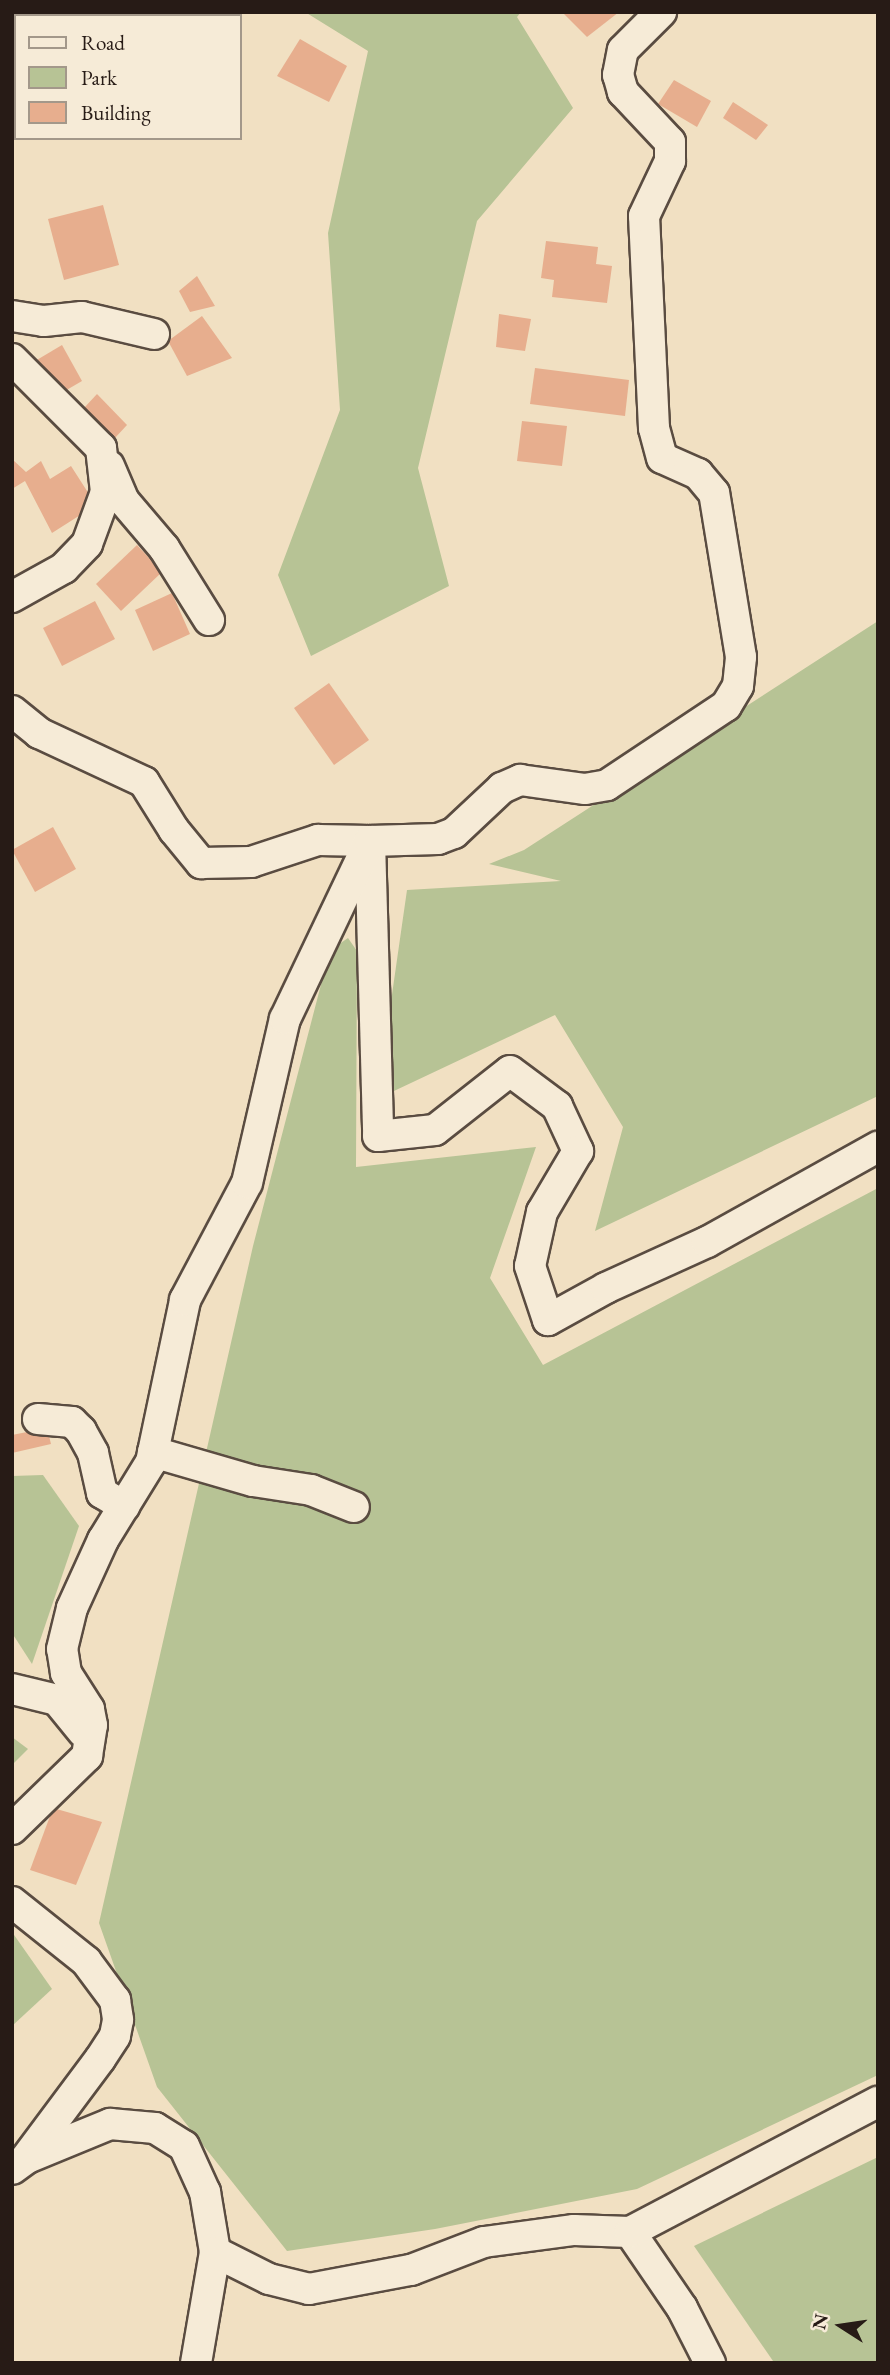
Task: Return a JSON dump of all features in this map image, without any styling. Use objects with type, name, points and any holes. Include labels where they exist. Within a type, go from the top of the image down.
[{"type":"street","points":[[12,711],[39,733],[145,782],[174,830],[201,863],[251,862],[318,840],[370,841],[446,836],[502,788],[520,780],[585,789],[607,785],[726,706],[738,686],[741,657],[714,493],[698,474],[662,458],[654,428],[644,216],[670,161],[670,142],[623,92],[618,75],[623,50],[661,12]]},
{"type":"street","points":[[12,316],[44,321],[82,317],[154,334]]},
{"type":"street","points":[[12,359],[101,449],[124,501],[164,548],[209,620]]},
{"type":"street","points":[[12,597],[64,568],[87,544],[106,492],[101,449]]},
{"type":"street","points":[[370,841],[378,1136],[435,1130],[510,1070],[557,1106],[578,1151],[542,1212],[530,1266],[548,1320],[606,1288],[707,1242],[878,1147]]},
{"type":"street","points":[[12,1829],[87,1756],[92,1725],[89,1709],[66,1673],[62,1649],[72,1608],[91,1564],[153,1452],[185,1300],[247,1183],[285,1019],[370,841]]},
{"type":"street","points":[[38,1419],[72,1422],[81,1431],[93,1452],[102,1493],[124,1506]]},
{"type":"street","points":[[153,1452],[253,1481],[311,1490],[354,1507]]},
{"type":"street","points":[[12,1689],[57,1700],[77,1720],[87,1756]]},
{"type":"street","points":[[12,1902],[86,1961],[115,2000],[118,2020],[116,2036],[20,2163]]},
{"type":"street","points":[[215,2252],[269,2278],[309,2289],[411,2270],[498,2239],[574,2231],[630,2232],[878,2102]]},
{"type":"street","points":[[20,2163],[110,2124],[143,2126],[170,2136],[189,2154],[205,2192],[215,2252],[196,2363]]},
{"type":"street","points":[[630,2232],[682,2308],[710,2363]]},
{"type":"green space","points":[[305,12],[521,12],[517,17],[573,108],[477,221],[418,468],[449,586],[311,656],[278,575],[340,410],[328,233],[368,51]]},
{"type":"green space","points":[[878,621],[878,1096],[595,1231],[623,1127],[555,1015],[377,1099],[407,890],[561,881],[489,864],[524,850]]},
{"type":"green space","points":[[348,938],[357,951],[356,1167],[536,1147],[490,1278],[543,1365],[878,1188],[878,2075],[637,2189],[435,2229],[287,2251],[157,2087],[99,1923],[253,1246],[324,973],[332,949]]},
{"type":"green space","points":[[43,1475],[79,1526],[32,1664],[12,1633],[12,1476]]},
{"type":"green space","points":[[12,1737],[28,1749],[12,1765]]},
{"type":"green space","points":[[12,1932],[52,1989],[12,2026]]},
{"type":"green space","points":[[878,2157],[878,2363],[773,2361],[694,2246]]},
{"type":"building","points":[[174,12],[228,12],[201,14]]},
{"type":"building","points":[[562,12],[619,12],[587,37]]},
{"type":"building","points":[[300,39],[347,66],[329,102],[277,76]]},
{"type":"building","points":[[674,80],[711,101],[697,127],[658,104]]},
{"type":"building","points":[[733,102],[768,125],[756,140],[723,118]]},
{"type":"building","points":[[103,205],[119,265],[64,280],[48,219]]},
{"type":"building","points":[[546,241],[598,247],[596,264],[612,266],[607,303],[552,297],[554,280],[541,278]]},
{"type":"building","points":[[197,276],[215,306],[190,312],[179,291]]},
{"type":"building","points":[[499,314],[531,319],[525,351],[496,347]]},
{"type":"building","points":[[202,316],[232,358],[187,376],[168,341]]},
{"type":"building","points":[[62,345],[82,381],[46,402],[25,367]]},
{"type":"building","points":[[535,368],[629,380],[625,416],[530,404]]},
{"type":"building","points":[[97,394],[127,425],[101,453],[71,422]]},
{"type":"building","points":[[522,421],[567,426],[562,466],[517,461]]},
{"type":"building","points":[[12,459],[26,472],[41,461],[50,479],[71,466],[96,505],[52,533],[25,481],[12,489]]},
{"type":"building","points":[[137,545],[162,572],[121,611],[96,584]]},
{"type":"building","points":[[172,593],[190,634],[153,651],[135,610]]},
{"type":"building","points":[[95,601],[115,639],[62,666],[43,628]]},
{"type":"building","points":[[329,683],[369,740],[334,765],[294,708]]},
{"type":"building","points":[[53,827],[76,869],[35,892],[12,850]]},
{"type":"building","points":[[47,1428],[51,1444],[12,1453],[12,1435]]},
{"type":"building","points":[[53,1808],[102,1822],[76,1885],[30,1870]]}]
